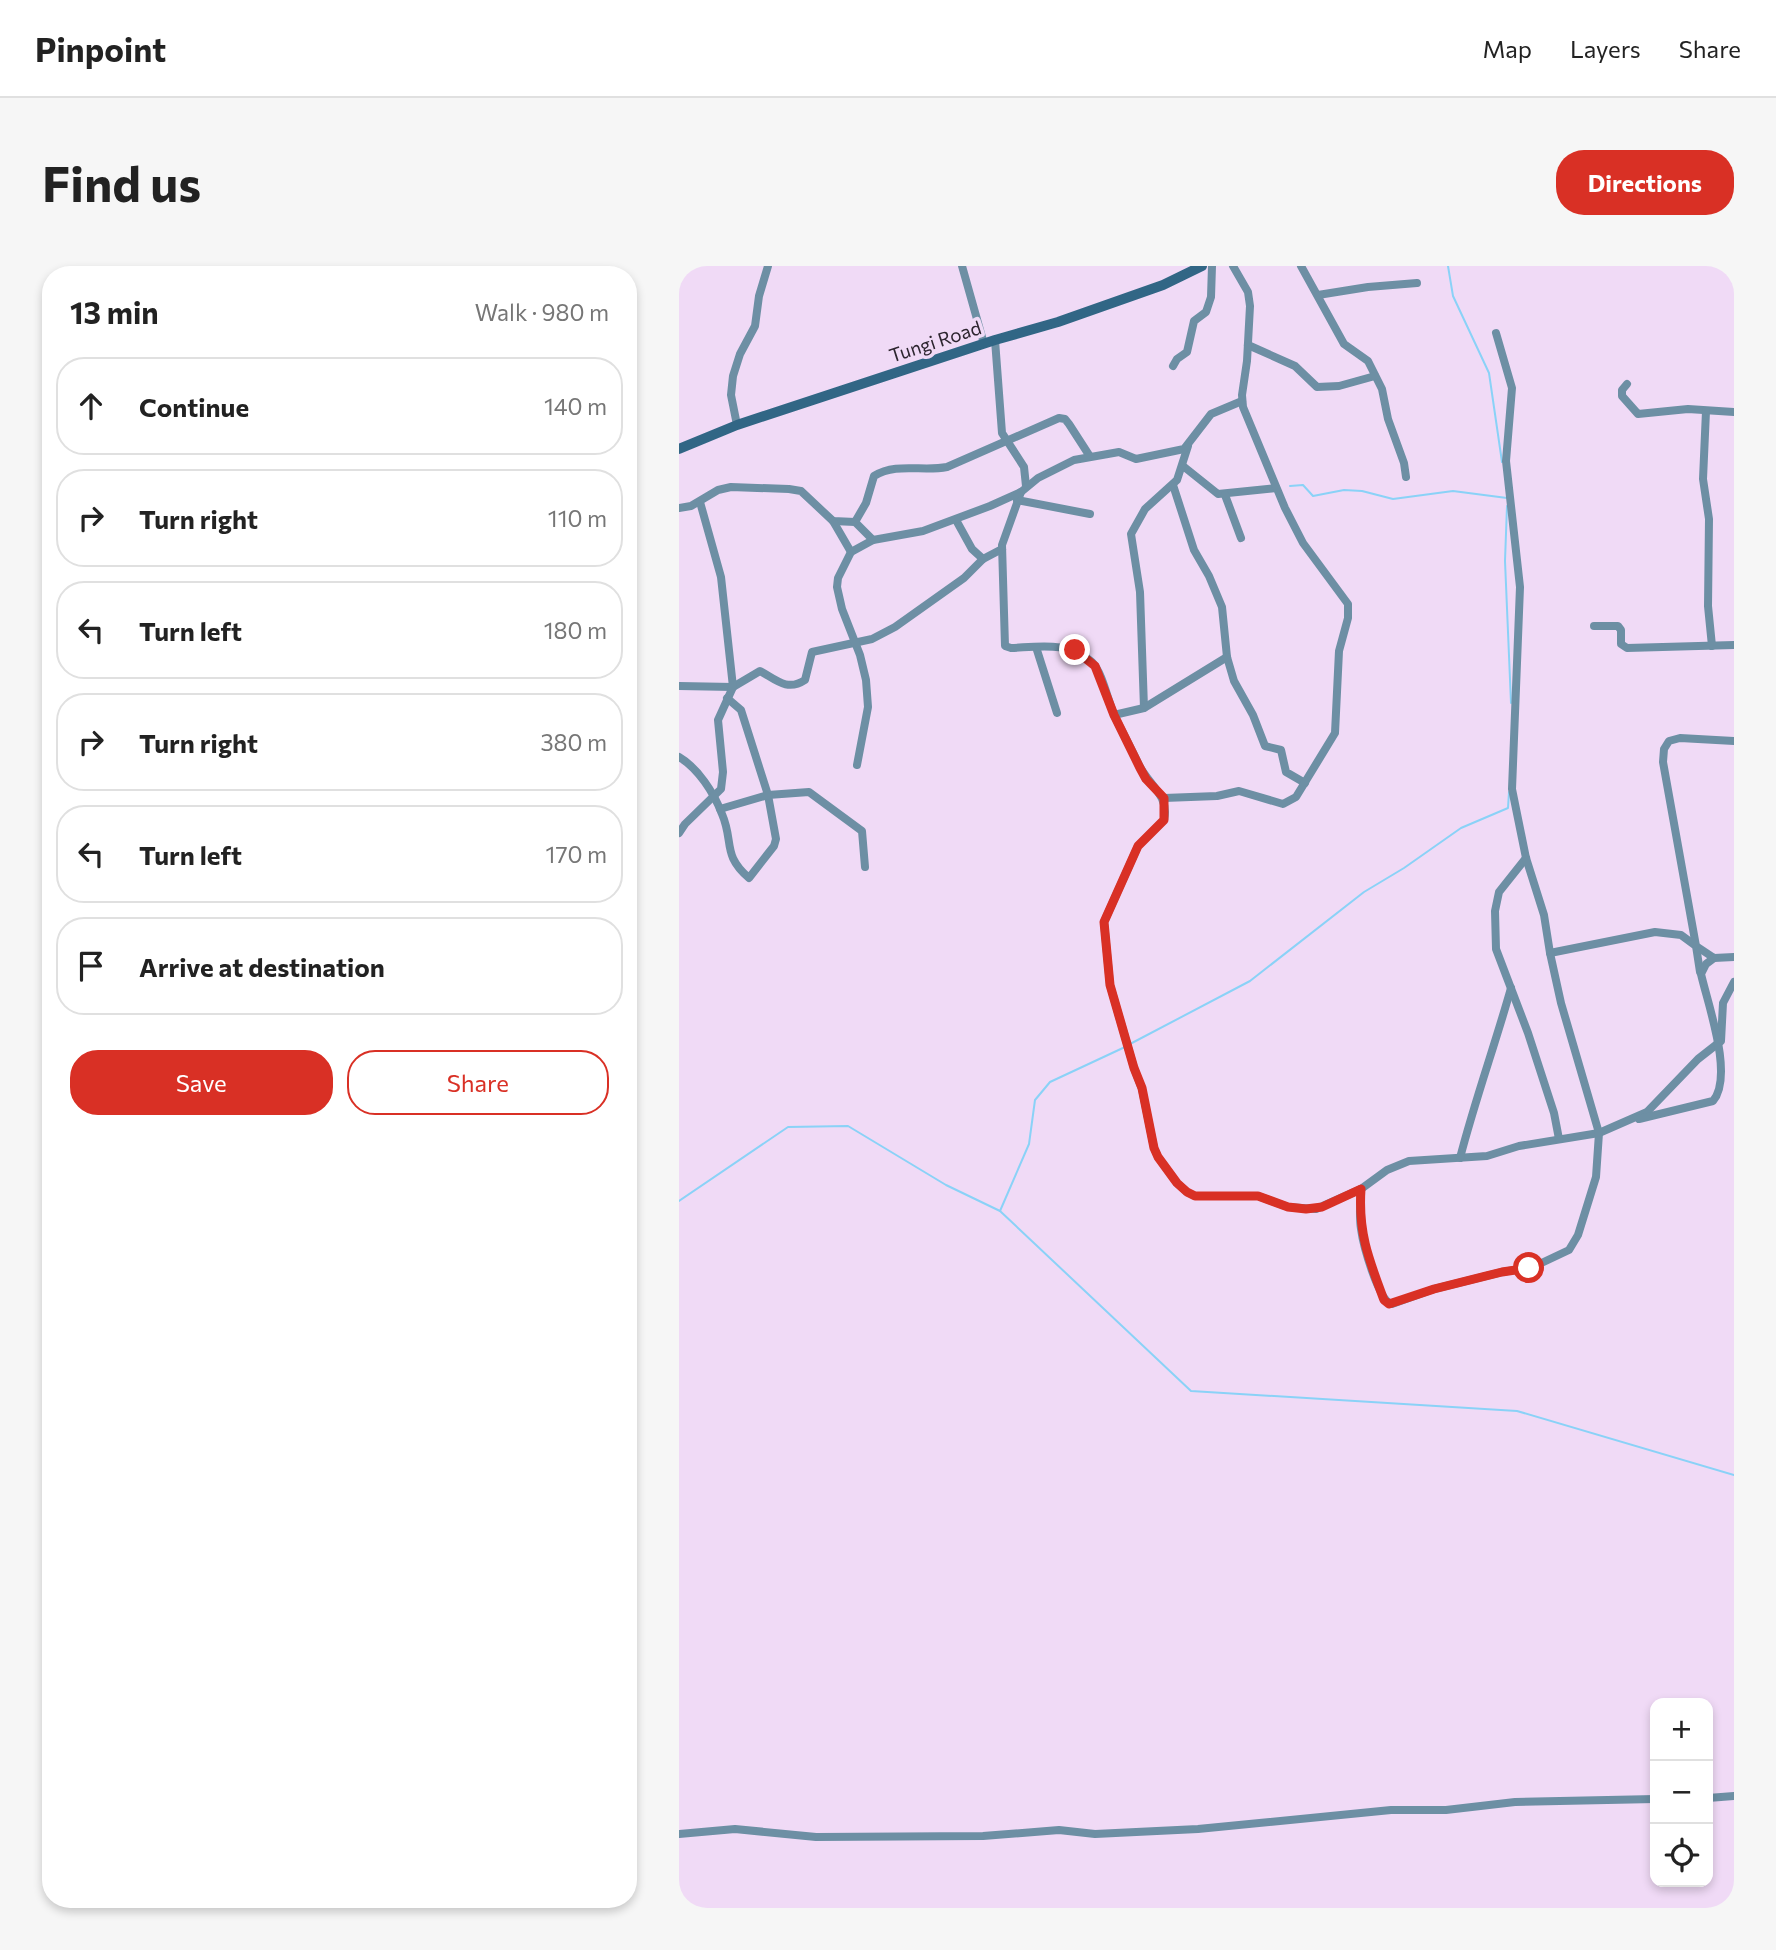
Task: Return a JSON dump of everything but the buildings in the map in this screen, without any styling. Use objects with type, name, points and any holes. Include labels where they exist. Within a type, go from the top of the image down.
[{"type":"main road","name":"Tungi Road","points":[[679,449],[737,425],[1058,322],[1163,285],[1202,266]]},
{"type":"street","points":[[737,425],[731,395],[733,376],[740,354],[755,326],[759,296],[768,266]]},
{"type":"street","points":[[962,266],[990,342],[1001,428],[1005,440],[1024,467],[1021,493],[1002,549],[1005,646],[1072,649],[1091,661],[1146,779],[1164,798],[1164,820],[1138,846],[1104,922],[1110,985],[1142,1088],[1158,1157],[1181,1188],[1200,1197],[1258,1196],[1288,1207],[1322,1207],[1361,1189],[1387,1170],[1409,1161],[1487,1156],[1519,1146],[1599,1133],[1652,1108],[1693,1064],[1721,1041],[1723,1003],[1734,982]]},
{"type":"street","points":[[1174,366],[1177,359],[1187,352],[1194,321],[1206,312],[1211,297],[1212,266]]},
{"type":"street","points":[[1164,798],[1217,796],[1240,791],[1283,804],[1296,797],[1335,733],[1339,651],[1349,611],[1344,598],[1303,543],[1251,428],[1242,401],[1250,306],[1248,292],[1233,266]]},
{"type":"street","points":[[1301,266],[1343,344],[1365,357],[1382,389],[1388,419],[1404,463],[1406,477]]},
{"type":"street","points":[[1318,295],[1368,286],[1417,282]]},
{"type":"street","points":[[1361,1189],[1360,1219],[1367,1256],[1384,1300],[1392,1304],[1434,1289],[1533,1267],[1569,1250],[1578,1235],[1595,1180],[1599,1133],[1561,1003],[1544,915],[1526,858],[1512,789],[1520,587],[1506,461],[1512,388],[1496,333]]},
{"type":"street","points":[[1248,345],[1295,366],[1317,387],[1339,386],[1375,376]]},
{"type":"street","points":[[1627,384],[1622,390],[1622,396],[1637,414],[1688,409],[1734,412]]},
{"type":"street","points":[[1144,708],[1140,592],[1130,537],[1145,509],[1173,485],[1183,466],[1188,446],[1201,424],[1211,414],[1242,401]]},
{"type":"street","points":[[1706,411],[1703,479],[1709,519],[1708,606],[1712,646]]},
{"type":"street","points":[[855,522],[866,503],[874,476],[881,472],[899,468],[947,467],[1005,440],[1062,418],[1069,424],[1089,456]]},
{"type":"street","points":[[857,765],[868,707],[866,680],[837,587],[838,578],[851,552],[873,540],[923,531],[956,520],[1021,493],[1055,468],[1089,456],[1119,452],[1136,459],[1188,446]]},
{"type":"street","points":[[1183,466],[1213,491],[1225,495],[1276,488]]},
{"type":"street","points":[[1173,485],[1194,550],[1222,607],[1227,657],[1237,688],[1254,715],[1265,746],[1281,750],[1286,772],[1305,783]]},
{"type":"street","points":[[679,508],[700,502],[718,490],[731,486],[801,491],[833,521],[851,552]]},
{"type":"street","points":[[1021,493],[1090,514]]},
{"type":"street","points":[[1225,495],[1241,538]]},
{"type":"street","points":[[700,502],[721,577],[733,687]]},
{"type":"street","points":[[956,520],[972,549],[983,559]]},
{"type":"street","points":[[833,521],[855,522],[873,540]]},
{"type":"street","points":[[679,833],[721,789],[718,720],[733,687],[760,671],[778,684],[800,684],[805,680],[812,652],[872,639],[895,627],[964,578],[983,559],[1002,549]]},
{"type":"street","points":[[1594,626],[1618,626],[1621,630],[1621,644],[1627,648],[1734,645]]},
{"type":"street","points":[[1036,647],[1057,713]]},
{"type":"street","points":[[1114,715],[1144,708],[1227,657]]},
{"type":"street","points":[[679,686],[733,687]]},
{"type":"street","points":[[679,757],[691,765],[713,797],[720,809],[734,863],[750,878],[776,842],[768,795],[741,710],[727,698]]},
{"type":"street","points":[[1626,1122],[1713,1101],[1723,1087],[1724,1057],[1701,974],[1665,779],[1664,749],[1669,741],[1680,738],[1734,741]]},
{"type":"street","points":[[720,809],[768,795],[809,792],[862,831],[865,867]]},
{"type":"street","points":[[1526,858],[1499,892],[1495,911],[1496,949],[1554,1113],[1559,1139]]},
{"type":"street","points":[[1550,953],[1655,932],[1681,935],[1714,958]]},
{"type":"street","points":[[1701,974],[1706,964],[1714,958],[1734,957]]},
{"type":"street","points":[[1460,1158],[1511,988]]},
{"type":"street","points":[[1713,1798],[1734,1796]]},
{"type":"street","points":[[679,1834],[735,1829],[816,1837],[983,1836],[1059,1830],[1095,1834],[1212,1828],[1391,1810],[1446,1810],[1515,1802],[1650,1799]]},
{"type":"waterway","points":[[1448,266],[1453,296],[1489,373],[1502,462]]},
{"type":"waterway","points":[[1290,486],[1303,485],[1313,496],[1344,490],[1362,491],[1393,499],[1453,491],[1507,498]]},
{"type":"waterway","points":[[1507,506],[1505,561],[1511,703]]},
{"type":"waterway","points":[[1130,1044],[1250,981],[1364,892],[1461,828],[1508,808],[1509,792]]},
{"type":"waterway","points":[[1000,1211],[1029,1144],[1035,1100],[1050,1082],[1125,1047]]},
{"type":"waterway","points":[[679,1201],[788,1127],[848,1126],[946,1185],[1000,1211],[1191,1391],[1517,1411],[1734,1475]]},
{"type":"route","points":[[1075,650],[1095,666],[1114,715],[1140,768],[1146,779],[1164,798],[1164,820],[1138,846],[1104,922],[1110,985],[1142,1088],[1154,1148],[1177,1183],[1195,1196],[1258,1196],[1288,1207],[1306,1209],[1322,1207],[1361,1189],[1360,1219],[1367,1256],[1384,1300],[1389,1304],[1434,1289],[1529,1268]]}]
